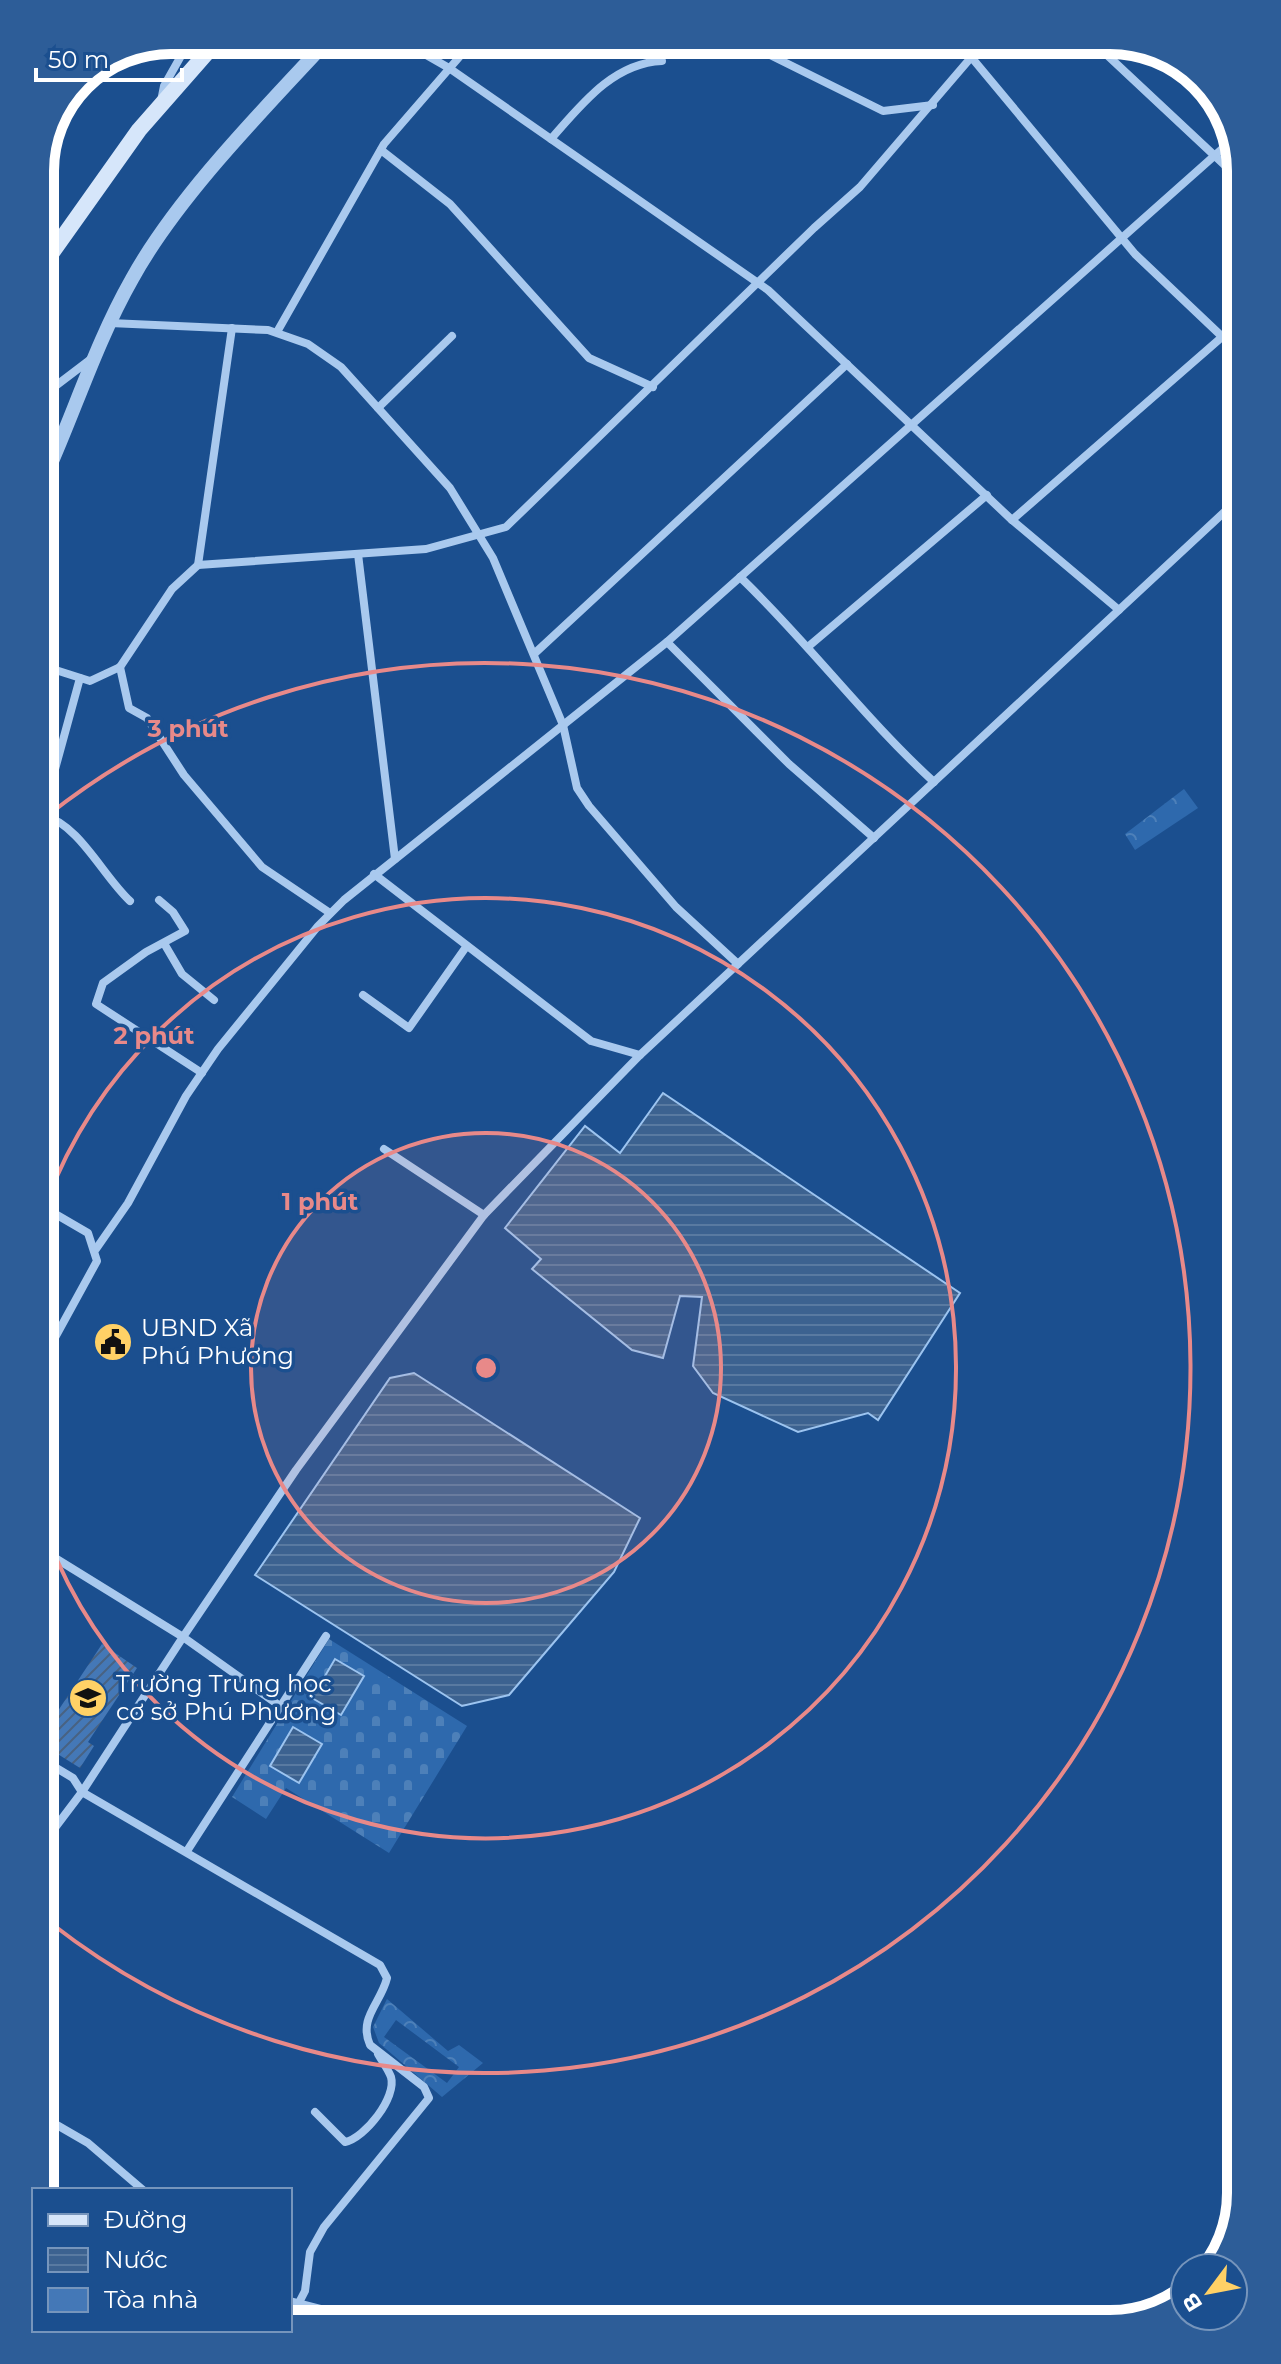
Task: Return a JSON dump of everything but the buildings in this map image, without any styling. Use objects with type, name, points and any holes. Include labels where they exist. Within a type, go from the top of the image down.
[{"type":"main road","points":[[54,250],[160,106],[206,54]]},
{"type":"street","points":[[160,106],[164,86],[182,54]]},
{"type":"street","points":[[54,455],[109,323],[133,276],[179,211],[316,54]]},
{"type":"street","points":[[424,54],[758,283],[1012,520],[1119,610]]},
{"type":"street","points":[[277,332],[381,150],[462,54]]},
{"type":"street","points":[[769,54],[883,111],[933,105]]},
{"type":"street","points":[[54,670],[90,681],[120,667],[172,589],[198,565],[426,549],[480,537],[518,519],[860,187],[975,54]]},
{"type":"street","points":[[1106,54],[1227,167]]},
{"type":"street","points":[[972,58],[1122,238],[1227,342]]},
{"type":"street","points":[[551,139],[611,78],[646,62],[662,61]]},
{"type":"street","points":[[96,1249],[128,1203],[202,1073],[330,913],[374,874],[667,642],[1225,147]]},
{"type":"street","points":[[381,150],[450,204],[589,358],[653,387]]},
{"type":"street","points":[[109,323],[277,332],[308,344],[341,367],[450,488],[493,558],[563,725],[577,788],[676,907],[738,964]]},
{"type":"street","points":[[198,565],[232,328]]},
{"type":"street","points":[[378,408],[452,336]]},
{"type":"street","points":[[1012,520],[1222,337]]},
{"type":"street","points":[[54,387],[95,357]]},
{"type":"street","points":[[534,654],[847,364]]},
{"type":"street","points":[[809,646],[987,495]]},
{"type":"street","points":[[54,1829],[82,1792],[296,1470],[484,1215],[640,1055],[1227,510]]},
{"type":"street","points":[[358,554],[395,859]]},
{"type":"street","points":[[740,577],[809,646],[906,756],[934,782]]},
{"type":"street","points":[[667,642],[789,764],[874,838]]},
{"type":"street","points":[[120,667],[129,708],[147,718],[184,775],[227,827],[262,867],[330,913]]},
{"type":"street","points":[[54,774],[80,678]]},
{"type":"street","points":[[54,819],[64,823],[106,877],[130,901]]},
{"type":"street","points":[[374,874],[591,1041],[640,1055]]},
{"type":"street","points":[[159,900],[186,929],[165,945],[146,952],[103,983],[96,1004],[202,1073]]},
{"type":"street","points":[[165,945],[182,974],[214,1000]]},
{"type":"street","points":[[363,995],[409,1028],[466,947]]},
{"type":"street","points":[[384,1149],[484,1215]]},
{"type":"street","points":[[54,1213],[88,1233],[96,1249],[97,1261],[54,1339]]},
{"type":"street","points":[[54,1557],[183,1637],[280,1706]]},
{"type":"street","points":[[187,1851],[326,1636]]},
{"type":"street","points":[[54,1767],[73,1778],[82,1792],[375,1962],[385,1971],[386,1985],[364,2030],[392,2080],[389,2097],[365,2129],[345,2142],[315,2112]]},
{"type":"street","points":[[294,2302],[305,2291],[310,2252],[324,2227],[429,2098],[424,2087],[375,2049]]},
{"type":"street","points":[[54,2123],[88,2143],[141,2188]]},
{"type":"street","points":[[294,2302],[325,2310]]},
{"type":"green space","points":[[1184,789],[1198,808],[1135,850],[1125,834]]},
{"type":"green space","points":[[329,1639],[467,1726],[389,1853],[286,1788],[266,1819],[232,1797]]},
{"type":"green space","points":[[387,1999],[448,2051],[459,2045],[483,2063],[442,2097],[379,2043],[373,2027]],"holes":[[[396,2020],[459,2067],[447,2083],[384,2037]]]},
{"type":"water","points":[[663,1093],[960,1293],[878,1420],[868,1413],[798,1432],[713,1393],[693,1366],[702,1297],[680,1296],[663,1358],[632,1350],[532,1269],[541,1259],[505,1228],[585,1126],[620,1153]]},
{"type":"water","points":[[414,1373],[640,1518],[614,1572],[509,1695],[462,1706],[255,1575],[390,1378]]},
{"type":"water","points":[[335,1659],[364,1676],[341,1715],[312,1698]]},
{"type":"water","points":[[293,1727],[322,1744],[299,1783],[270,1766]]},
{"type":"place","name":"UBND Xã Phú Phương","points":[[113,1342]]},
{"type":"place","name":"Trường Trung học cơ sở Phú Phương","points":[[88,1698]]}]
